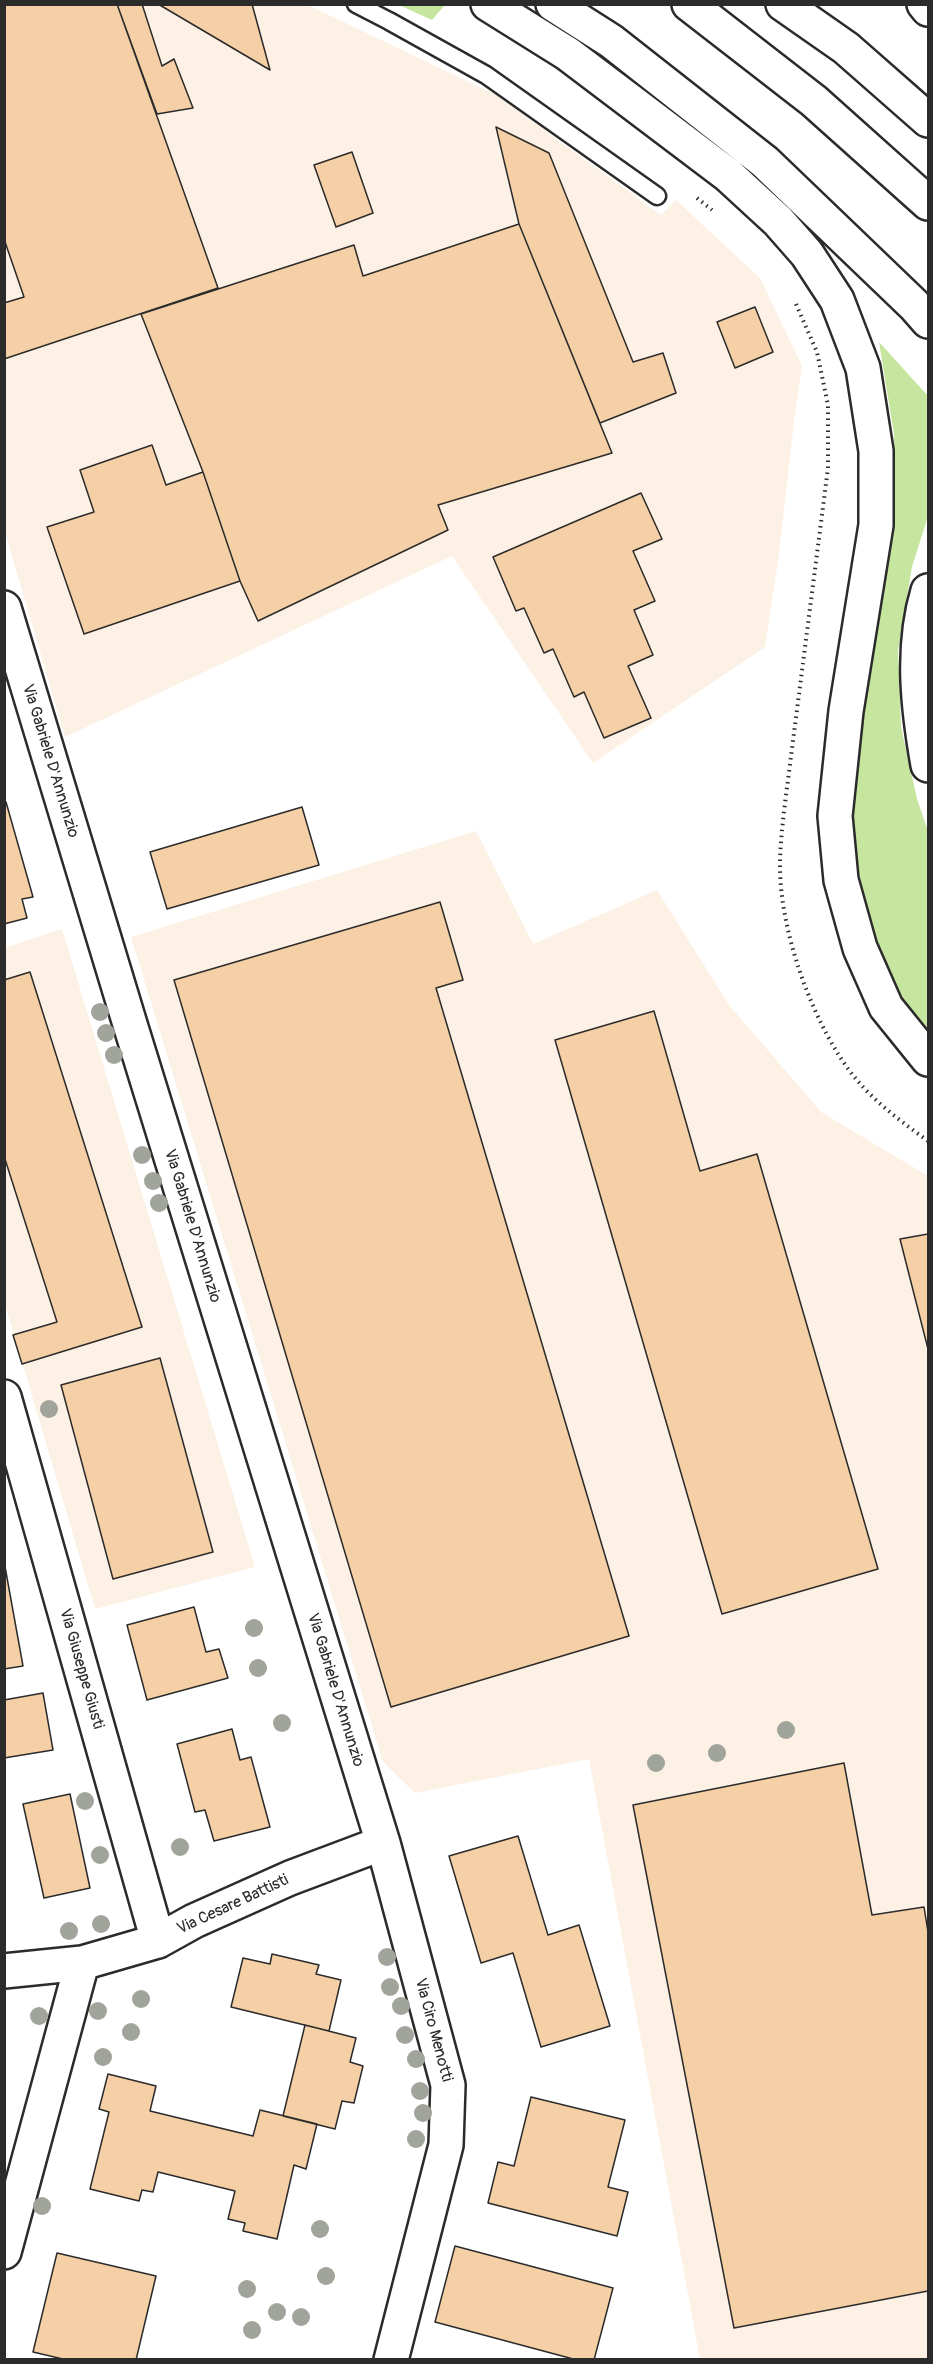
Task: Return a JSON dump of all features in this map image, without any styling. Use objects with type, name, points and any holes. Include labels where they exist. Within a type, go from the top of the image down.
[{"type":"main road","points":[[488,4],[568,54],[728,175],[778,221],[807,254],[837,300],[863,368],[876,451],[876,525],[846,711],[834,816],[841,880],[860,948],[886,1007],[928,1059]]},
{"type":"main road","points":[[553,4],[611,41],[765,162],[928,321]]},
{"type":"main road","points":[[689,4],[814,101],[928,203]]},
{"type":"main road","points":[[783,4],[846,48],[928,120]]},
{"type":"main road","points":[[924,4],[928,9]]},
{"type":"main road","points":[[928,591],[918,659],[919,711],[928,765]]},
{"type":"main road","name":"Via Gabriele D'Annunzio","points":[[4,608],[132,1033],[382,1843]]},
{"type":"main road","name":"Via Giuseppe Giusti","points":[[4,1397],[158,1941]]},
{"type":"main road","name":"Via Cesare Battisti","points":[[5,1972],[82,1963],[158,1941],[239,1900],[382,1843]]},
{"type":"main road","name":"Via Ciro Menotti","points":[[382,1843],[448,2085],[446,2145],[391,2360]]},
{"type":"main road","points":[[4,2252],[82,1963]]},
{"type":"lane","points":[[356,4],[486,75],[657,196]]},
{"type":"path","points":[[692,194],[719,216]]},
{"type":"path","points":[[795,301],[817,352],[824,384],[828,405],[828,468],[784,812],[780,867],[786,920],[804,984],[825,1032],[856,1079],[898,1120],[928,1142]]},
{"type":"shaded area","points":[[4,5],[308,5],[496,95],[661,215],[676,200],[760,278],[802,366],[765,647],[593,763],[452,556],[65,737],[5,532]]},
{"type":"shaded area","points":[[476,831],[533,944],[657,890],[729,1005],[821,1112],[928,1176],[928,2359],[700,2359],[589,1759],[415,1793],[383,1762],[131,937]]},
{"type":"shaded area","points":[[62,929],[255,1567],[95,1609],[5,1304],[4,948]]},
{"type":"green space","points":[[399,5],[444,6],[432,20]]},
{"type":"green space","points":[[879,342],[928,396],[928,516],[912,567],[898,651],[901,727],[917,799],[928,831],[928,1031],[904,1005],[877,944],[866,917],[848,848],[851,772],[886,575],[895,490],[894,434]]},
{"type":"building","points":[[4,4],[117,4],[218,288],[4,359],[4,303],[24,297],[4,239]]},
{"type":"building","points":[[117,4],[142,4],[162,66],[174,59],[193,108],[157,114]]},
{"type":"building","points":[[158,4],[252,4],[270,70]]},
{"type":"building","points":[[496,127],[549,153],[633,362],[663,353],[676,393],[600,423],[519,224]]},
{"type":"building","points":[[352,152],[373,213],[336,227],[314,165]]},
{"type":"building","points":[[519,224],[612,453],[438,505],[448,530],[258,621],[240,581],[203,472],[141,314],[354,245],[363,276]]},
{"type":"building","points":[[755,307],[773,352],[735,368],[717,322]]},
{"type":"building","points":[[152,445],[166,485],[203,472],[240,581],[84,634],[47,527],[94,512],[80,470]]},
{"type":"building","points":[[641,493],[662,539],[633,551],[655,601],[634,610],[653,655],[628,666],[651,718],[604,738],[584,692],[574,697],[553,649],[544,653],[524,608],[516,611],[493,557]]},
{"type":"building","points":[[4,802],[6,802],[33,897],[22,899],[27,918],[4,924]]},
{"type":"building","points":[[302,807],[319,865],[167,909],[150,852]]},
{"type":"building","points":[[440,902],[463,980],[436,988],[629,1636],[391,1707],[174,980]]},
{"type":"building","points":[[30,972],[142,1327],[22,1364],[13,1335],[57,1322],[4,1156],[4,980]]},
{"type":"building","points":[[654,1011],[700,1171],[757,1154],[878,1569],[722,1614],[555,1040]]},
{"type":"building","points":[[928,1234],[928,1349],[900,1239]]},
{"type":"building","points":[[160,1358],[213,1552],[113,1579],[61,1385]]},
{"type":"building","points":[[4,1561],[23,1666],[4,1669]]},
{"type":"building","points":[[194,1607],[206,1652],[219,1649],[228,1678],[147,1700],[127,1625]]},
{"type":"building","points":[[43,1693],[53,1750],[4,1758],[4,1700]]},
{"type":"building","points":[[232,1729],[240,1760],[251,1757],[270,1827],[214,1841],[205,1810],[195,1812],[177,1744]]},
{"type":"building","points":[[844,1763],[872,1915],[924,1907],[928,1932],[928,2291],[734,2328],[633,1805]]},
{"type":"building","points":[[70,1794],[90,1888],[44,1898],[23,1804]]},
{"type":"building","points":[[518,1836],[548,1935],[579,1925],[610,2026],[541,2047],[513,1953],[481,1963],[449,1856]]},
{"type":"building","points":[[272,1954],[319,1965],[316,1974],[341,1980],[329,2031],[231,2007],[243,1958],[270,1964]]},
{"type":"building","points":[[305,2025],[356,2038],[350,2062],[363,2066],[354,2103],[342,2101],[335,2129],[283,2116]]},
{"type":"building","points":[[108,2074],[156,2086],[150,2111],[253,2136],[260,2110],[317,2124],[306,2169],[294,2165],[277,2239],[243,2231],[245,2223],[228,2219],[235,2191],[158,2172],[153,2192],[142,2190],[139,2201],[90,2189],[109,2112],[99,2109]]},
{"type":"building","points":[[531,2097],[625,2120],[608,2187],[628,2192],[617,2236],[488,2203],[498,2162],[514,2166]]},
{"type":"building","points":[[455,2246],[613,2288],[594,2360],[577,2360],[435,2322]]},
{"type":"building","points":[[57,2253],[156,2276],[136,2360],[67,2360],[33,2352]]}]
